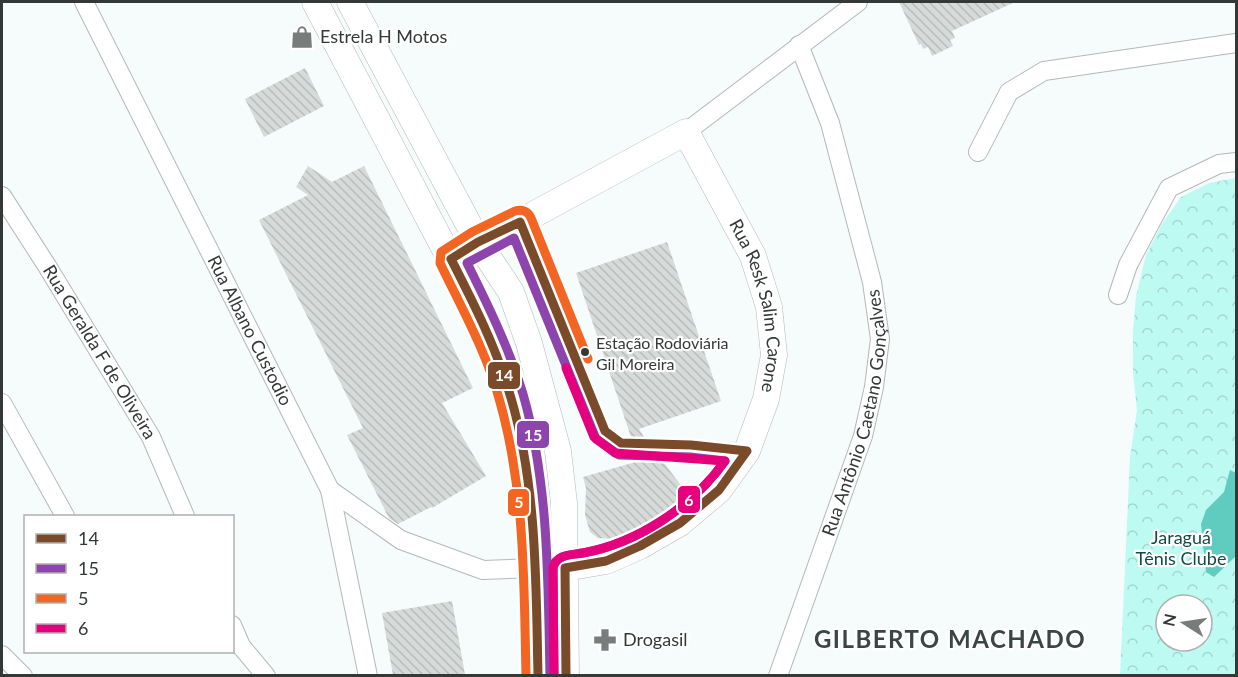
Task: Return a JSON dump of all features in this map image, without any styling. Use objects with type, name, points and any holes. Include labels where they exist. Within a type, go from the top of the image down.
[{"type":"main road","points":[[315,2],[479,314],[501,368],[517,418],[527,480],[536,568],[538,675]]},
{"type":"main road","points":[[350,2],[478,242],[511,292],[530,343],[558,451],[564,503],[566,675]]},
{"type":"main road","points":[[451,259],[478,242],[520,222],[686,132]]},
{"type":"main road","name":"Rua Resk Salim Carone","points":[[536,568],[565,568],[606,561],[640,546],[680,523],[719,490],[747,451],[766,399],[774,355],[769,307],[753,256],[686,132]]},
{"type":"street","name":"Rua Albano Custodio","points":[[84,2],[330,490],[368,675]]},
{"type":"street","points":[[686,132],[858,2]]},
{"type":"street","points":[[978,152],[1009,92],[1044,71],[1236,43]]},
{"type":"street","name":"Rua Antônio Caetano Gonçalves","points":[[778,675],[863,436],[874,387],[880,339],[872,282],[833,134],[799,45]]},
{"type":"street","points":[[1118,295],[1128,265],[1169,188],[1219,164],[1236,162]]},
{"type":"street","name":"Rua Geralda F de Oliveira","points":[[2,196],[151,437],[185,515]]},
{"type":"street","points":[[2,403],[64,515]]},
{"type":"street","points":[[330,490],[401,540],[411,544],[483,570],[536,568]]},
{"type":"street","points":[[234,630],[241,646],[266,675]]},
{"type":"street","points":[[2,655],[23,675]]},
{"type":"lane","points":[[520,222],[605,431],[621,443],[691,445],[747,451]]},
{"type":"green space","name":"Jaraguá Tênis Clube","points":[[1236,178],[1236,675],[1120,676],[1130,457],[1137,410],[1133,373],[1136,296],[1146,255],[1162,224],[1181,197],[1209,183]]},
{"type":"shaded area","points":[[1230,470],[1236,473],[1236,556],[1214,577],[1206,572],[1201,524],[1206,510],[1224,492]]},
{"type":"building","points":[[899,2],[1015,2],[952,31],[955,38],[950,40],[953,46],[932,56],[928,47],[923,49],[921,44],[919,45]]},
{"type":"building","points":[[305,68],[324,106],[264,137],[245,99]]},
{"type":"building","points":[[308,166],[332,182],[364,166],[473,388],[442,403],[486,476],[432,508],[398,524],[389,518],[347,435],[363,428],[259,220],[308,195],[296,187]]},
{"type":"building","points":[[667,242],[721,401],[639,429],[644,437],[631,437],[576,273]]},
{"type":"building","points":[[635,450],[655,451],[689,496],[671,511],[633,533],[612,539],[598,538],[590,532],[585,515],[586,488],[583,477],[639,461]]},
{"type":"building","points":[[452,601],[465,675],[393,675],[382,613]]},
{"type":"transit line","name":"5","points":[[526,676],[522,538],[508,435],[495,384],[473,331],[440,263],[441,252],[472,232],[515,211],[526,212],[531,218],[588,359]]},
{"type":"transit line","name":"14","points":[[538,676],[534,536],[520,432],[492,344],[451,259],[478,242],[520,222],[605,431],[621,443],[691,445],[747,451],[719,490],[680,523],[640,546],[606,561],[565,568],[566,676]]},
{"type":"transit line","name":"15","points":[[550,676],[546,534],[532,428],[511,360],[467,263],[514,238],[596,439],[619,455],[690,457],[725,461],[697,493],[663,520],[624,541],[557,560],[553,568],[554,676]]},
{"type":"transit line","name":"6","points":[[554,676],[553,568],[557,560],[624,541],[663,520],[697,493],[725,461],[615,453],[594,437],[566,368]]},
{"type":"place","name":"Estrela H Motos","points":[[302,37]]},
{"type":"place","name":"Estação Rodoviária Gil Moreira","points":[[585,352]]},
{"type":"place","name":"Drogasil","points":[[605,640]]},
{"type":"district","name":"GILBERTO MACHADO","points":[[950,640]]}]
